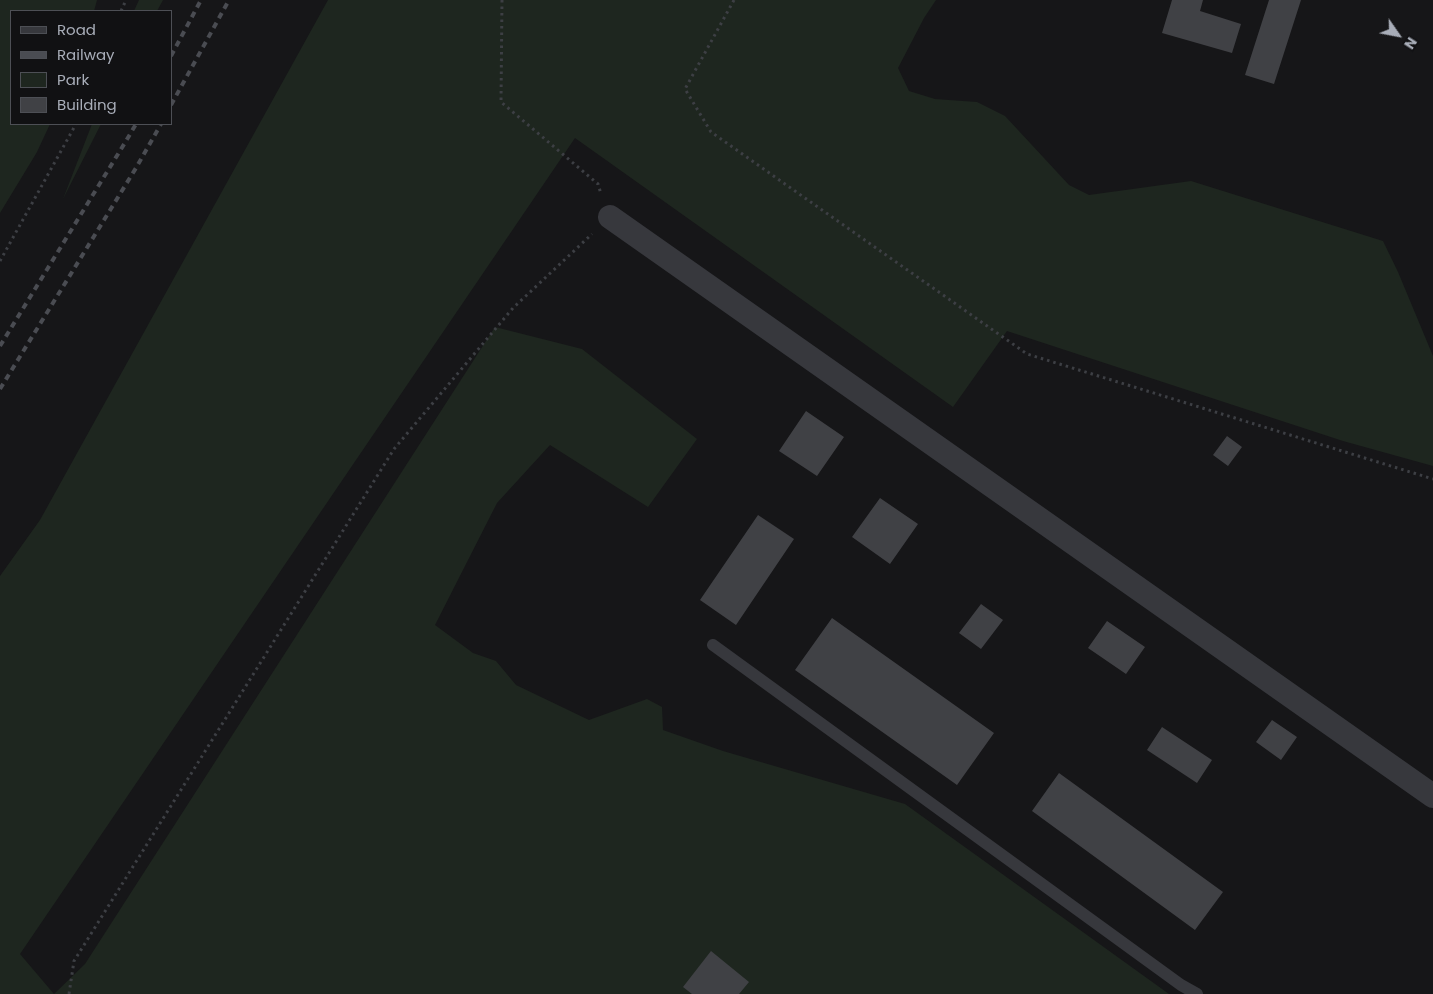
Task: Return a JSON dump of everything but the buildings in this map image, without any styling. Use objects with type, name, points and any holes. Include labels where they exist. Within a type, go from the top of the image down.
[{"type":"street","points":[[610,217],[1433,796]]},
{"type":"lane","points":[[713,645],[1165,973],[1197,994]]},
{"type":"path","points":[[69,994],[74,961],[394,449],[513,308],[610,217],[598,184],[501,102],[502,0]]},
{"type":"path","points":[[734,0],[685,89],[711,132],[1027,354],[1433,479]]},
{"type":"path","points":[[0,261],[75,125]]},
{"type":"green space","points":[[0,0],[97,0],[94,10],[10,10],[10,125],[50,125],[37,152],[0,213]]},
{"type":"green space","points":[[139,0],[163,0],[158,10],[134,10]]},
{"type":"green space","points":[[328,0],[936,0],[924,18],[898,68],[909,91],[935,99],[977,102],[1005,116],[1069,185],[1089,195],[1191,181],[1383,241],[1433,356],[1433,466],[1343,441],[1007,331],[953,407],[575,138],[20,954],[54,994],[0,994],[0,576],[40,520]]},
{"type":"green space","points":[[92,125],[100,125],[63,199]]},
{"type":"green space","points":[[495,327],[582,349],[697,439],[648,507],[550,445],[497,503],[435,625],[473,653],[496,661],[516,685],[589,720],[647,699],[662,707],[663,730],[723,751],[905,804],[1169,994],[54,994],[85,964]]},
{"type":"railway","points":[[172,54],[201,0]]},
{"type":"railway","points":[[172,103],[229,0]]},
{"type":"railway","points":[[0,346],[135,125]]},
{"type":"railway","points":[[0,389],[160,125]]}]
